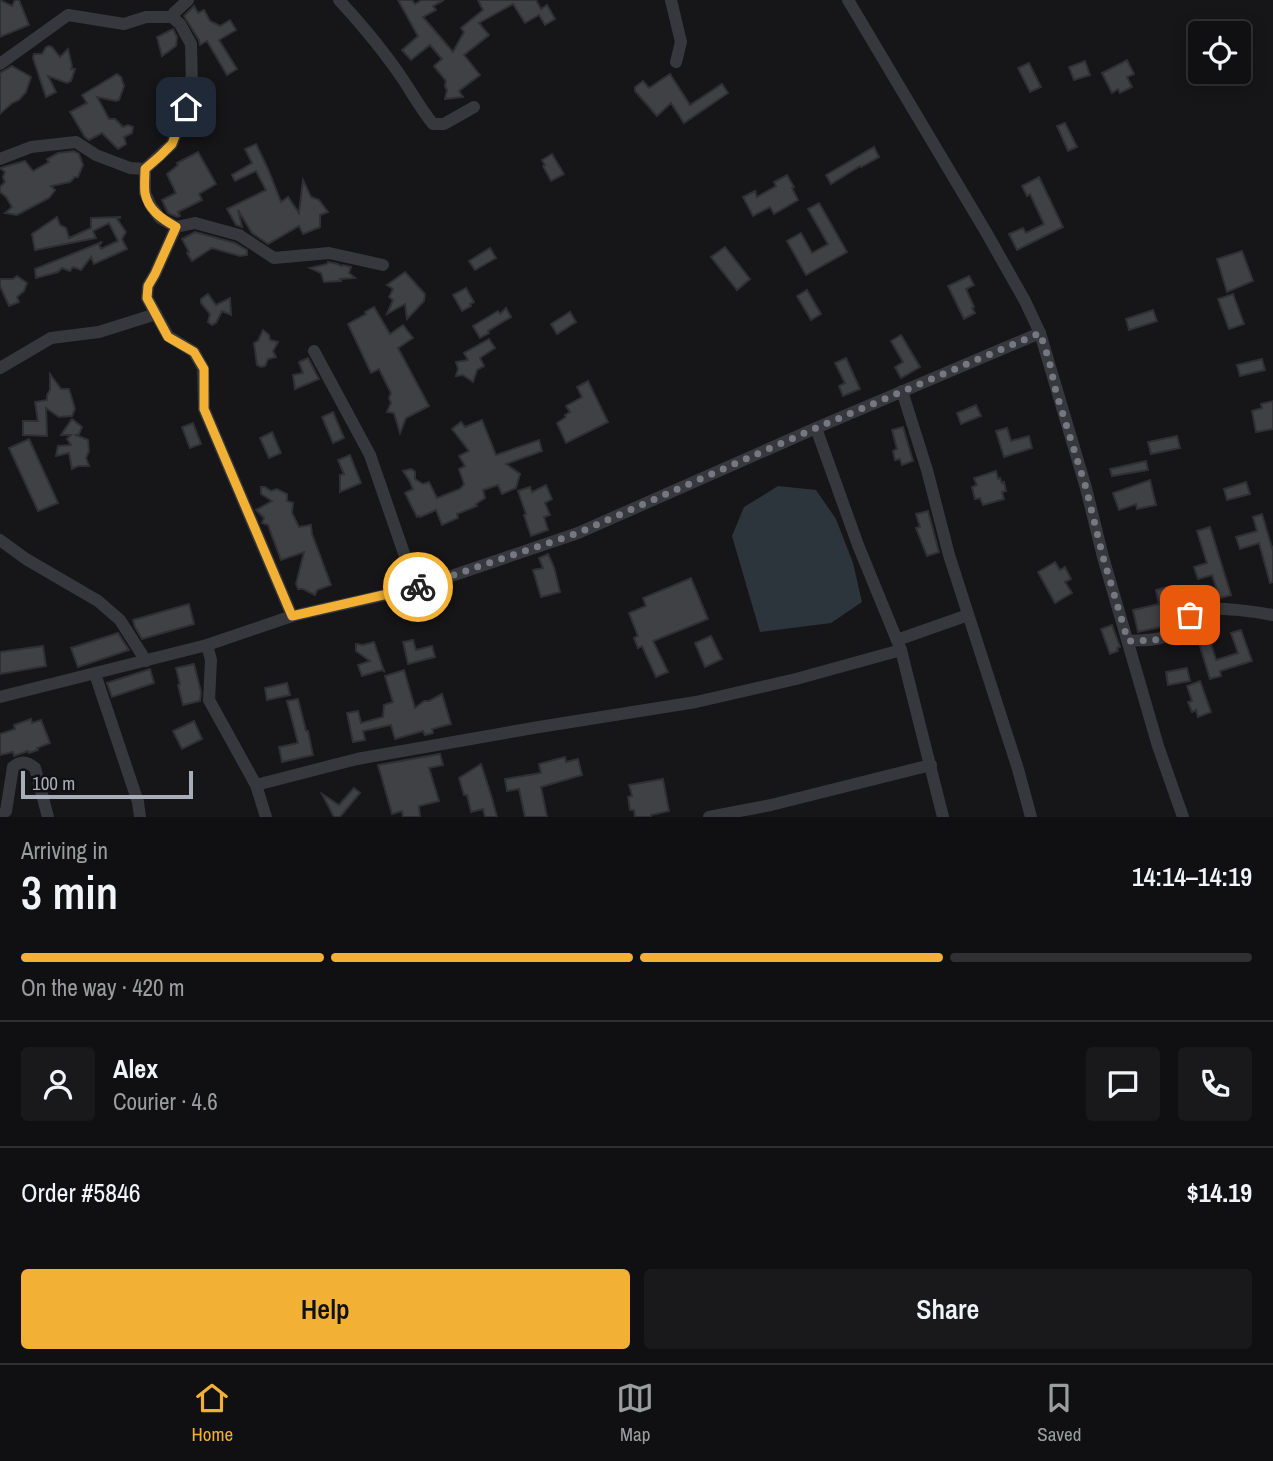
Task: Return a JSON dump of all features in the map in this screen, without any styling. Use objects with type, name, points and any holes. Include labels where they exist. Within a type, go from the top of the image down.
[{"type":"street","points":[[173,17],[188,0]]},
{"type":"street","points":[[338,0],[371,36],[433,124],[444,124],[474,107]]},
{"type":"street","points":[[671,0],[681,42],[676,62]]},
{"type":"street","points":[[848,0],[986,232],[1040,333],[1158,746],[1182,817]]},
{"type":"street","points":[[0,65],[68,15],[124,24],[146,17],[173,17],[191,44],[192,88],[172,144],[145,169],[130,168],[96,155],[76,142],[31,147],[0,159]]},
{"type":"street","points":[[145,169],[145,193],[151,206],[160,218],[176,227],[195,223],[239,235],[275,258],[329,253],[383,265]]},
{"type":"street","points":[[176,227],[148,286],[147,298],[168,337],[194,352],[204,369],[204,409],[292,616]]},
{"type":"street","points":[[0,368],[51,338],[99,332],[156,314]]},
{"type":"street","points":[[0,697],[207,645],[292,616],[416,588],[578,533],[1040,333]]},
{"type":"street","points":[[314,351],[370,455],[416,588]]},
{"type":"street","points":[[902,391],[928,470],[949,555],[1031,817]]},
{"type":"street","points":[[816,428],[858,545],[899,645],[943,817]]},
{"type":"street","points":[[0,540],[26,559],[98,601],[120,620],[146,661]]},
{"type":"street","points":[[1128,641],[1155,640],[1175,633],[1190,615],[1202,610],[1273,615]]},
{"type":"street","points":[[256,785],[370,757],[696,702],[796,679],[899,645],[968,615]]},
{"type":"street","points":[[207,645],[211,660],[209,700],[256,785],[266,817]]},
{"type":"street","points":[[95,674],[138,802],[140,817]]},
{"type":"street","points":[[0,816],[6,811],[13,767],[24,762],[34,768],[48,817]]},
{"type":"street","points":[[709,817],[771,805],[931,765]]},
{"type":"shaded area","points":[[778,486],[816,490],[836,519],[853,563],[862,602],[831,623],[760,632],[732,536],[744,507]]},
{"type":"building","points":[[0,0],[12,6],[15,0],[19,0],[29,25],[0,37]]},
{"type":"building","points":[[398,0],[412,0],[415,4],[422,0],[444,0],[433,6],[436,10],[423,17],[453,52],[464,32],[461,28],[483,10],[478,0],[536,0],[541,9],[547,5],[555,19],[545,25],[539,15],[525,23],[513,4],[479,23],[489,35],[464,55],[480,75],[459,91],[463,97],[445,99],[446,81],[434,66],[442,59],[430,45],[411,60],[402,50],[418,36]]},
{"type":"building","points":[[194,6],[198,13],[204,10],[210,21],[220,26],[230,20],[236,30],[219,40],[237,69],[227,75],[207,41],[200,45],[184,16]]},
{"type":"building","points":[[173,29],[177,37],[176,46],[162,56],[157,37]]},
{"type":"building","points":[[49,46],[60,57],[68,49],[71,69],[75,69],[71,81],[67,83],[48,76],[56,92],[46,97],[33,58],[34,54],[42,54]]},
{"type":"building","points":[[1127,60],[1134,74],[1127,77],[1132,87],[1120,93],[1118,89],[1112,93],[1102,73]]},
{"type":"building","points":[[1085,61],[1090,75],[1074,80],[1069,67]]},
{"type":"building","points":[[1029,63],[1041,87],[1030,92],[1018,68]]},
{"type":"building","points":[[12,66],[31,77],[26,92],[0,114],[0,73]]},
{"type":"building","points":[[117,74],[124,86],[119,100],[97,97],[109,119],[115,119],[123,127],[133,127],[132,133],[124,137],[126,144],[118,149],[102,133],[89,140],[85,137],[70,112],[87,103],[82,95]]},
{"type":"building","points":[[670,74],[690,105],[722,84],[728,93],[684,123],[671,103],[657,116],[635,91],[635,87],[643,81],[649,88]]},
{"type":"building","points":[[1065,123],[1077,147],[1068,151],[1057,126]]},
{"type":"building","points":[[256,144],[281,202],[288,197],[299,213],[303,180],[311,197],[319,200],[328,212],[320,215],[320,227],[303,234],[299,226],[268,244],[252,233],[238,210],[242,227],[236,225],[227,209],[266,190],[256,171],[235,181],[232,175],[252,163],[245,149]]},
{"type":"building","points":[[874,147],[879,157],[831,184],[826,175]]},
{"type":"building","points":[[74,151],[79,154],[83,165],[78,177],[70,182],[51,186],[55,190],[49,198],[17,215],[5,213],[12,207],[0,192],[0,187],[5,182],[5,172],[0,168],[25,161],[33,171],[58,153]]},
{"type":"building","points":[[198,152],[216,184],[199,194],[202,200],[178,212],[180,216],[177,217],[168,213],[162,200],[176,193],[167,174],[177,163]]},
{"type":"building","points":[[552,154],[564,174],[551,181],[542,160]]},
{"type":"building","points":[[787,175],[798,200],[774,214],[770,207],[753,216],[743,197],[755,191],[757,197],[776,186],[774,182]]},
{"type":"building","points":[[1039,177],[1063,227],[1017,250],[1009,234],[1023,228],[1026,233],[1044,224],[1030,194],[1027,196],[1022,186]]},
{"type":"building","points":[[819,203],[847,252],[806,275],[787,241],[801,233],[812,253],[828,244],[808,209]]},
{"type":"building","points":[[57,217],[60,225],[66,228],[69,238],[91,228],[91,218],[121,217],[117,219],[126,232],[122,239],[127,249],[94,264],[91,257],[81,270],[73,267],[70,271],[62,268],[58,272],[36,278],[35,269],[102,242],[99,245],[101,249],[118,241],[109,223],[93,231],[96,238],[35,250],[32,234]]},
{"type":"building","points":[[195,232],[235,243],[247,250],[247,255],[240,256],[212,248],[192,261],[182,239]]},
{"type":"building","points":[[725,247],[750,279],[737,290],[711,257]]},
{"type":"building","points":[[490,248],[496,258],[475,270],[469,261]]},
{"type":"building","points":[[1242,251],[1253,281],[1227,292],[1217,259]]},
{"type":"building","points":[[328,262],[351,267],[349,273],[355,278],[324,282],[321,273],[310,268]]},
{"type":"building","points":[[405,272],[425,294],[424,301],[407,319],[405,304],[387,314],[393,300],[389,297],[393,289],[387,285]]},
{"type":"building","points":[[17,276],[27,283],[24,291],[17,297],[19,302],[9,306],[0,286],[0,279],[13,279]]},
{"type":"building","points":[[969,276],[974,285],[966,289],[975,313],[964,319],[948,286]]},
{"type":"building","points":[[466,288],[474,302],[462,311],[453,295]]},
{"type":"building","points":[[807,290],[821,314],[811,320],[797,296]]},
{"type":"building","points":[[208,294],[216,305],[230,298],[231,315],[222,311],[212,325],[208,322],[210,314],[201,303],[201,299]]},
{"type":"building","points":[[1233,294],[1244,324],[1229,329],[1218,299]]},
{"type":"building","points":[[374,307],[390,334],[403,325],[413,338],[398,348],[429,406],[406,418],[400,433],[394,413],[387,412],[391,393],[379,369],[371,373],[348,324]]},
{"type":"building","points":[[506,308],[511,317],[480,338],[473,326],[498,311],[500,314]]},
{"type":"building","points":[[1153,310],[1157,321],[1129,330],[1126,319]]},
{"type":"building","points":[[570,312],[576,322],[557,334],[551,324]]},
{"type":"building","points":[[263,330],[270,340],[278,342],[273,351],[276,357],[268,359],[265,366],[261,367],[257,365],[254,343],[258,341]]},
{"type":"building","points":[[901,335],[920,367],[901,378],[895,367],[903,362],[891,341]]},
{"type":"building","points":[[489,339],[495,348],[480,358],[484,366],[477,370],[473,382],[463,375],[456,376],[456,362],[468,360],[464,353]]},
{"type":"building","points":[[308,358],[319,379],[295,389],[293,375],[303,373],[299,362]]},
{"type":"building","points":[[846,358],[860,389],[843,396],[839,386],[845,383],[835,363]]},
{"type":"building","points":[[1262,359],[1265,370],[1240,376],[1237,365]]},
{"type":"building","points":[[50,374],[61,389],[69,389],[75,409],[72,416],[59,417],[46,408],[47,436],[23,435],[23,421],[38,421],[35,402],[47,400]]},
{"type":"building","points":[[588,381],[608,422],[566,443],[557,423],[570,412],[566,406],[582,397],[577,387]]},
{"type":"building","points":[[1273,401],[1273,429],[1256,432],[1252,411],[1262,408],[1261,404]]},
{"type":"building","points":[[976,405],[981,416],[961,424],[957,413]]},
{"type":"building","points":[[333,412],[344,438],[333,443],[322,417]]},
{"type":"building","points":[[72,419],[82,427],[76,435],[88,440],[89,451],[86,458],[89,466],[72,469],[69,453],[56,456],[58,446],[71,445],[67,439],[71,435],[61,435]]},
{"type":"building","points":[[482,420],[496,455],[539,440],[542,451],[506,464],[520,474],[516,488],[502,494],[498,485],[483,490],[485,498],[476,504],[477,506],[457,514],[458,518],[442,525],[436,510],[417,517],[405,493],[413,489],[403,471],[411,469],[415,472],[415,479],[423,484],[429,482],[437,498],[460,489],[464,484],[459,469],[465,466],[459,456],[469,451],[452,429],[461,422],[465,427]]},
{"type":"building","points":[[193,423],[201,444],[190,448],[182,427]]},
{"type":"building","points":[[903,427],[913,461],[902,465],[900,459],[895,460],[893,451],[897,449],[892,430]]},
{"type":"building","points":[[1007,428],[1011,441],[1029,436],[1032,448],[1004,457],[996,431]]},
{"type":"building","points":[[272,432],[281,453],[269,458],[260,438]]},
{"type":"building","points":[[1177,436],[1180,448],[1151,454],[1148,442]]},
{"type":"building","points":[[29,439],[58,503],[38,511],[9,448]]},
{"type":"building","points":[[350,455],[361,483],[340,492],[340,475],[344,474],[338,460]]},
{"type":"building","points":[[1146,461],[1148,470],[1112,476],[1110,469]]},
{"type":"building","points":[[996,471],[998,479],[1004,482],[1004,499],[983,505],[980,498],[975,499],[972,487],[977,485],[974,478]]},
{"type":"building","points":[[1150,480],[1156,505],[1137,509],[1136,504],[1119,510],[1113,493]]},
{"type":"building","points":[[1246,482],[1250,494],[1227,500],[1224,489]]},
{"type":"building","points":[[546,485],[552,499],[545,503],[550,515],[544,517],[548,530],[531,536],[518,491],[530,487],[532,492]]},
{"type":"building","points":[[261,487],[271,491],[277,489],[287,494],[287,501],[293,503],[292,513],[299,527],[311,525],[331,585],[317,590],[315,595],[298,589],[296,584],[304,552],[281,560],[268,525],[262,523],[264,518],[256,510],[272,501],[261,494]]},
{"type":"building","points":[[928,511],[939,552],[927,556],[916,528],[920,527],[916,514]]},
{"type":"building","points":[[1262,514],[1273,547],[1273,582],[1270,583],[1259,543],[1240,549],[1236,537],[1257,531],[1253,517]]},
{"type":"building","points":[[1210,527],[1231,595],[1220,598],[1212,575],[1198,579],[1194,567],[1207,563],[1197,531]]},
{"type":"building","points":[[548,554],[560,592],[541,597],[533,570],[543,568],[539,558]]},
{"type":"building","points":[[1055,562],[1060,570],[1065,567],[1071,579],[1065,582],[1072,593],[1055,603],[1038,572]]},
{"type":"building","points":[[691,578],[708,619],[653,641],[668,672],[656,677],[642,646],[638,648],[634,638],[638,636],[629,613],[646,606],[643,598]]},
{"type":"building","points":[[1168,587],[1175,620],[1169,625],[1138,632],[1133,610],[1159,604],[1156,590]]},
{"type":"building","points":[[189,604],[194,624],[142,639],[135,627],[133,620]]},
{"type":"building","points":[[1112,625],[1120,647],[1117,648],[1118,651],[1110,654],[1101,629]]},
{"type":"building","points":[[1241,630],[1252,661],[1220,671],[1221,676],[1210,679],[1198,640],[1209,637],[1216,660],[1238,653],[1231,633]]},
{"type":"building","points":[[118,633],[129,650],[78,667],[71,648]]},
{"type":"building","points":[[711,636],[722,659],[705,667],[695,643]]},
{"type":"building","points":[[413,640],[416,650],[432,646],[435,657],[408,664],[403,642]]},
{"type":"building","points":[[374,642],[384,671],[362,676],[358,665],[370,661],[356,651],[356,644]]},
{"type":"building","points":[[43,646],[46,666],[0,674],[0,652]]},
{"type":"building","points":[[194,664],[201,692],[200,701],[183,705],[176,668]]},
{"type":"building","points":[[1187,668],[1190,681],[1168,685],[1166,672]]},
{"type":"building","points":[[150,669],[154,683],[112,697],[107,683]]},
{"type":"building","points":[[404,670],[415,708],[442,694],[451,724],[432,729],[433,733],[425,735],[423,731],[395,739],[391,725],[363,731],[365,740],[353,742],[347,713],[358,711],[361,723],[383,717],[384,705],[393,702],[385,676]]},
{"type":"building","points":[[1200,681],[1211,712],[1198,717],[1196,710],[1192,712],[1188,702],[1192,701],[1187,686]]},
{"type":"building","points":[[287,683],[290,695],[267,700],[265,688]]},
{"type":"building","points":[[298,699],[313,755],[282,762],[279,747],[298,743],[287,701]]},
{"type":"building","points":[[31,719],[32,723],[41,720],[50,743],[29,753],[0,755],[0,734]]},
{"type":"building","points":[[194,721],[202,739],[182,749],[173,731]]},
{"type":"building","points":[[440,754],[443,765],[429,768],[439,801],[419,806],[420,817],[403,817],[402,811],[392,814],[378,765]]},
{"type":"building","points":[[565,757],[566,762],[578,759],[582,775],[541,787],[547,817],[525,817],[519,789],[507,791],[505,779],[541,773],[539,764]]},
{"type":"building","points":[[481,764],[497,817],[485,817],[483,809],[471,812],[467,795],[464,795],[459,778]]},
{"type":"building","points":[[663,779],[669,811],[651,817],[635,817],[634,810],[630,810],[628,797],[632,796],[629,785]]},
{"type":"building","points":[[354,788],[360,793],[340,817],[334,817],[322,794],[339,805]]},
{"type":"way so far","points":[[418,587],[578,533],[1040,333],[1128,641],[1155,640],[1175,633],[1190,615]]},
{"type":"route","points":[[186,107],[172,144],[145,169],[145,193],[151,206],[160,218],[176,227],[148,286],[147,298],[168,337],[194,352],[204,369],[204,409],[292,616],[418,587]]}]
